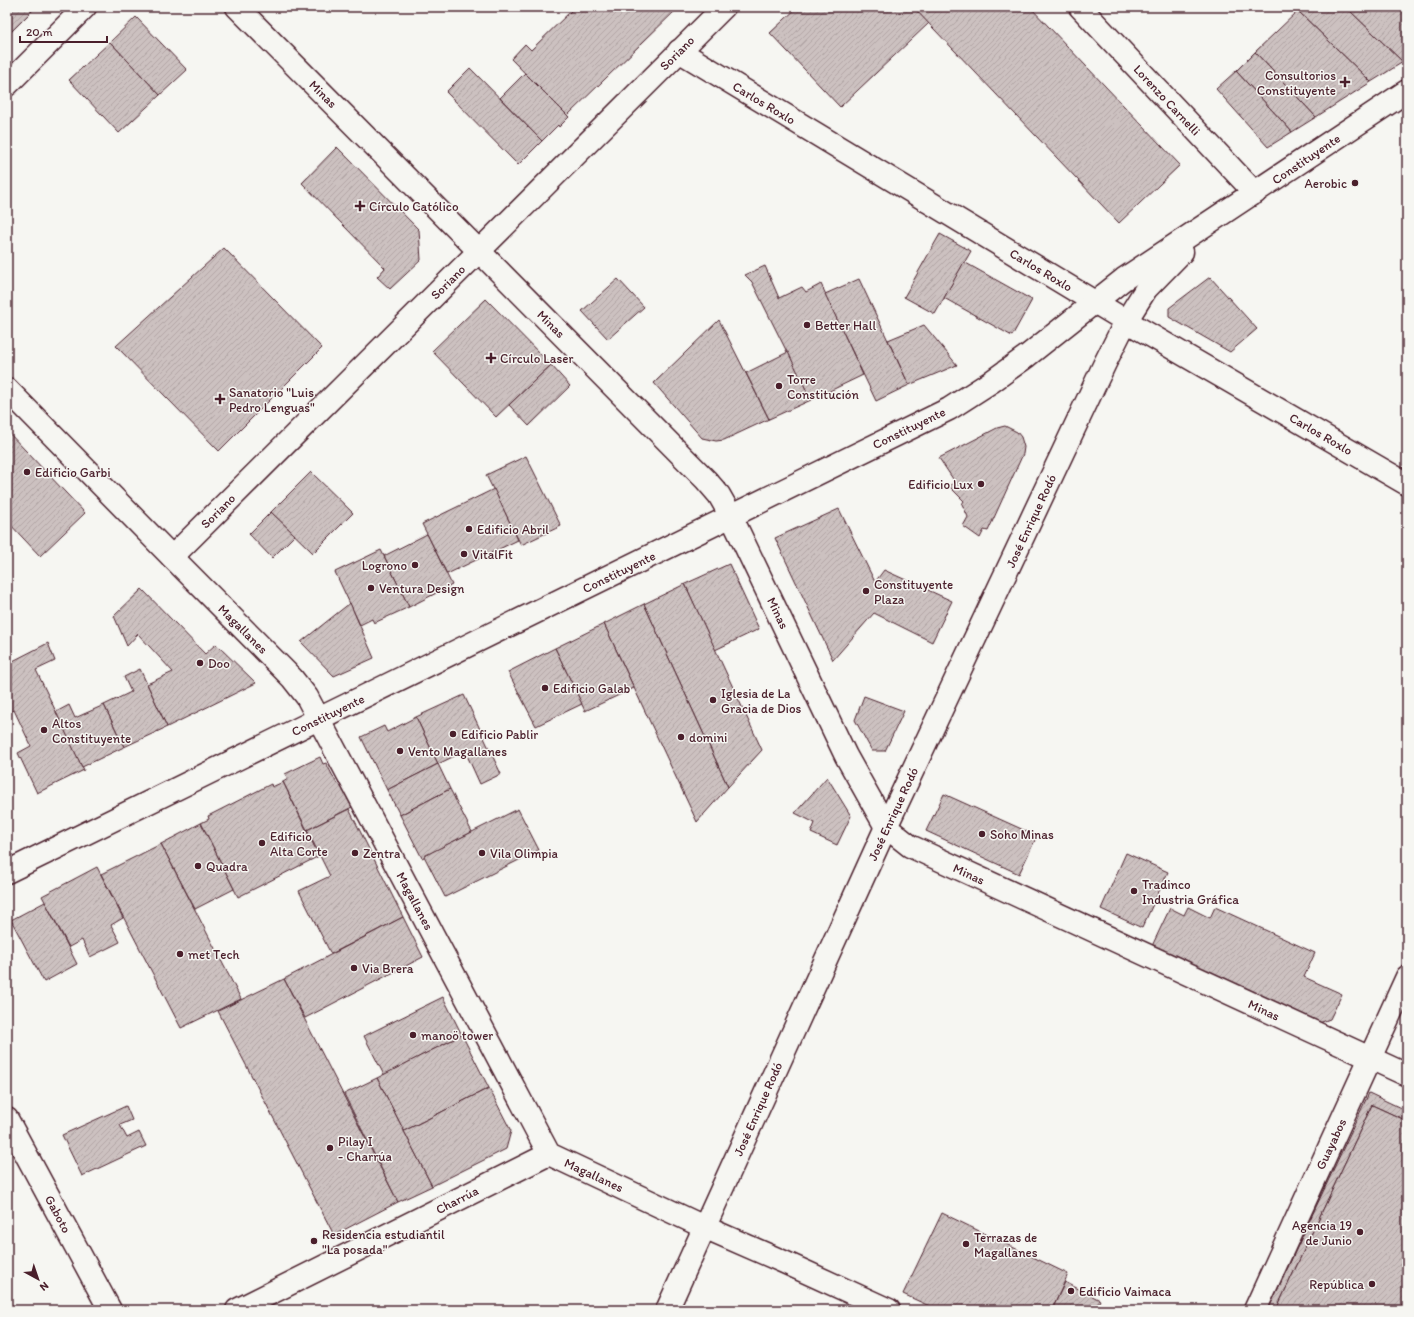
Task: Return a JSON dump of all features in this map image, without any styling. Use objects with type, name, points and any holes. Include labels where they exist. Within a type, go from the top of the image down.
[{"type":"street","points":[[7,85],[86,7]]},
{"type":"street","name":"Minas","points":[[237,7],[706,480],[719,495],[731,516],[846,756],[886,827],[910,846],[1407,1075]]},
{"type":"street","name":"Soriano","points":[[172,557],[724,7]]},
{"type":"street","name":"Lorenzo Carnelli","points":[[1080,7],[1255,193]]},
{"type":"street","name":"Carlos Roxlo","points":[[679,51],[1126,322],[1407,484]]},
{"type":"street","name":"Constituyente","points":[[7,872],[949,409],[991,382],[1027,356],[1124,279],[1255,193],[1403,99]]},
{"type":"street","name":"Constituyente","points":[[1126,322],[1146,290],[1204,227]]},
{"type":"street","name":"José Enrique Rodó","points":[[667,1310],[886,827],[1126,322]]},
{"type":"street","name":"Magallanes","points":[[7,389],[292,678],[307,697],[549,1154],[704,1227],[889,1310]]},
{"type":"street","name":"Guayabos","points":[[1255,1310],[1407,977]]},
{"type":"street","name":"Gaboto","points":[[7,1119],[110,1310]]},
{"type":"street","name":"Charrúa","points":[[237,1310],[549,1154]]},
{"type":"building","points":[[7,7],[36,7],[7,36]]},
{"type":"building","points":[[575,7],[679,7],[567,116],[511,59],[525,44],[531,50]]},
{"type":"building","points":[[798,7],[913,7],[929,23],[840,107],[770,33]]},
{"type":"building","points":[[913,7],[1030,7],[1180,165],[1119,223]]},
{"type":"building","points":[[1294,7],[1346,7],[1403,62],[1371,82]]},
{"type":"building","points":[[1346,7],[1407,7],[1407,60],[1403,62]]},
{"type":"building","points":[[1298,11],[1371,82],[1316,117],[1255,52]]},
{"type":"building","points":[[136,17],[187,70],[160,95],[110,42]]},
{"type":"building","points":[[110,42],[160,95],[119,133],[69,80]]},
{"type":"building","points":[[1255,52],[1316,117],[1292,132],[1236,71]]},
{"type":"building","points":[[470,68],[542,141],[518,165],[446,92]]},
{"type":"building","points":[[1236,71],[1292,132],[1268,147],[1216,89]]},
{"type":"building","points":[[525,73],[569,117],[559,127],[558,125],[542,141],[500,98]]},
{"type":"building","name":"Círculo Católico","points":[[337,147],[419,230],[421,260],[390,289],[377,277],[385,268],[302,183]]},
{"type":"building","points":[[940,234],[971,251],[935,314],[904,297]]},
{"type":"building","name":"Sanatorio \"Luis Pedro Lenguas\"","points":[[224,248],[322,348],[219,451],[116,346]]},
{"type":"building","points":[[964,262],[1032,300],[1012,336],[944,298]]},
{"type":"building","name":"Better Hall","points":[[765,266],[779,298],[802,287],[806,292],[821,284],[863,375],[811,400],[752,282],[745,275]]},
{"type":"building","points":[[1210,277],[1257,329],[1230,352],[1169,317],[1169,308]]},
{"type":"building","points":[[618,279],[644,307],[608,339],[582,311]]},
{"type":"building","points":[[859,279],[909,385],[876,401],[825,294]]},
{"type":"building","name":"Círculo Laser","points":[[486,299],[551,365],[496,417],[432,351]]},
{"type":"building","points":[[719,320],[769,419],[724,440],[716,441],[702,438],[654,383]]},
{"type":"building","points":[[924,325],[957,365],[909,385],[888,340]]},
{"type":"building","name":"Torre Constitución","points":[[788,352],[811,400],[769,419],[746,373]]},
{"type":"building","points":[[551,365],[570,386],[529,426],[509,405]]},
{"type":"building","name":"Edificio Lux","points":[[1005,426],[1017,432],[1021,437],[1024,447],[1023,454],[988,531],[984,530],[980,538],[963,526],[968,517],[962,504],[964,501],[949,486],[955,482],[939,458],[997,428]]},
{"type":"building","name":"Edificio Garbi","points":[[7,431],[85,513],[40,556],[7,521]]},
{"type":"building","points":[[526,456],[561,526],[521,545],[486,475]]},
{"type":"building","points":[[311,472],[353,513],[313,553],[271,512]]},
{"type":"building","name":"Edificio Abril","points":[[494,489],[518,540],[447,574],[422,524]]},
{"type":"building","name":"Constituyente Plaza","points":[[839,509],[875,582],[884,570],[952,601],[932,642],[874,613],[833,660],[775,538]]},
{"type":"building","points":[[271,512],[295,535],[272,558],[249,534]]},
{"type":"building","name":"Logrono","points":[[427,534],[452,585],[409,607],[384,556]]},
{"type":"building","name":"Ventura Design","points":[[381,550],[409,607],[374,623],[372,619],[360,625],[335,572]]},
{"type":"building","points":[[729,564],[759,629],[715,650],[685,584]]},
{"type":"building","name":"Iglesia de La Gracia de Dios","points":[[685,584],[762,750],[728,787],[644,604]]},
{"type":"building","name":"Doo","points":[[142,589],[205,654],[216,644],[256,683],[167,727],[147,684],[173,672],[138,634],[127,646],[114,616]]},
{"type":"building","points":[[350,603],[374,658],[334,676],[301,642]]},
{"type":"building","name":"domini","points":[[644,604],[728,787],[697,822],[604,624]]},
{"type":"building","points":[[604,624],[634,688],[585,711],[555,648]]},
{"type":"building","name":"Altos Constituyente","points":[[48,643],[55,661],[36,670],[84,770],[37,793],[18,753],[31,746],[14,710],[7,713],[7,664]]},
{"type":"building","name":"Edificio Galab","points":[[555,648],[582,704],[536,726],[508,672]]},
{"type":"building","points":[[140,669],[167,727],[124,747],[104,705],[131,692],[124,677]]},
{"type":"building","name":"Edificio Pablir","points":[[464,695],[501,774],[480,784],[465,751],[438,764],[416,717]]},
{"type":"building","points":[[864,696],[904,711],[885,751],[872,751],[855,720]]},
{"type":"building","points":[[69,705],[75,718],[104,705],[124,747],[82,767],[56,712]]},
{"type":"building","name":"Vento Magallanes","points":[[416,717],[438,764],[387,790],[361,737],[384,726],[387,732]]},
{"type":"building","points":[[320,757],[323,764],[326,763],[337,784],[339,782],[352,807],[307,830],[283,782],[288,779],[285,774]]},
{"type":"building","points":[[438,764],[450,789],[400,815],[387,790]]},
{"type":"building","points":[[827,777],[851,816],[837,845],[811,833],[815,823],[795,813]]},
{"type":"building","name":"Edificio Alta Corte","points":[[283,782],[319,856],[238,897],[201,823],[209,819],[208,816],[271,784],[272,787]]},
{"type":"building","points":[[450,789],[472,832],[422,858],[400,815]]},
{"type":"building","name":"Soho Minas","points":[[944,794],[1037,836],[1019,874],[926,831]]},
{"type":"building","points":[[349,809],[403,917],[331,954],[299,891],[330,876],[307,830]]},
{"type":"building","name":"Vila Olimpia","points":[[518,809],[539,850],[445,897],[424,856]]},
{"type":"building","name":"Quadra","points":[[201,823],[234,889],[195,909],[161,844]]},
{"type":"building","name":"met Tech","points":[[161,844],[241,999],[181,1028],[101,874]]},
{"type":"building","name":"Tradinco Industria Gráfica","points":[[1126,853],[1168,872],[1142,928],[1101,909]]},
{"type":"building","points":[[97,867],[123,918],[111,925],[120,942],[90,957],[82,940],[69,947],[42,896]]},
{"type":"building","points":[[45,902],[77,964],[44,982],[11,920]]},
{"type":"building","points":[[1188,907],[1210,918],[1215,907],[1315,953],[1304,977],[1342,994],[1330,1019],[1319,1023],[1152,946],[1170,908],[1184,915]]},
{"type":"building","name":"Via Brera","points":[[403,917],[423,957],[305,1018],[284,979]]},
{"type":"building","name":"Pilay I - Charrúa","points":[[284,979],[398,1202],[334,1235],[218,1011]]},
{"type":"building","name":"manoö tower","points":[[443,997],[462,1035],[384,1075],[364,1036]]},
{"type":"building","points":[[462,1035],[489,1088],[404,1131],[377,1078]]},
{"type":"building","points":[[377,1078],[432,1186],[398,1202],[344,1094]]},
{"type":"building","points":[[489,1088],[511,1131],[506,1149],[432,1186],[404,1131]]},
{"type":"building","points":[[1369,1093],[1407,1111],[1407,1121],[1372,1105],[1276,1310],[1268,1310]]},
{"type":"building","name":"Agencia 19 de Junio","points":[[1372,1105],[1407,1121],[1407,1310],[1276,1310]]},
{"type":"building","points":[[126,1106],[132,1120],[120,1125],[127,1138],[139,1132],[146,1146],[82,1176],[62,1135]]},
{"type":"building","name":"Terrazas de Magallanes","points":[[942,1213],[1068,1274],[1052,1310],[938,1310],[903,1294]]},
{"type":"building","name":"Edificio Vaimaca","points":[[1065,1282],[1100,1300],[1095,1310],[1052,1310]]},
{"type":"place","name":"Consultorios Constituyente","points":[[1345,82]]},
{"type":"place","name":"Aerobic","points":[[1355,183]]},
{"type":"place","name":"Círculo Católico","points":[[360,206]]},
{"type":"place","name":"Better Hall","points":[[807,325]]},
{"type":"place","name":"Círculo Laser","points":[[491,358]]},
{"type":"place","name":"Torre Constitución","points":[[779,386]]},
{"type":"place","name":"Sanatorio \"Luis Pedro Lenguas\"","points":[[220,399]]},
{"type":"place","name":"Edificio Garbi","points":[[27,472]]},
{"type":"place","name":"Edificio Lux","points":[[981,484]]},
{"type":"place","name":"Edificio Abril","points":[[469,529]]},
{"type":"place","name":"VitalFit","points":[[464,554]]},
{"type":"place","name":"Logrono","points":[[415,565]]},
{"type":"place","name":"Ventura Design","points":[[371,588]]},
{"type":"place","name":"Constituyente Plaza","points":[[866,591]]},
{"type":"place","name":"Doo","points":[[200,663]]},
{"type":"place","name":"Edificio Galab","points":[[545,688]]},
{"type":"place","name":"Iglesia de La Gracia de Dios","points":[[713,700]]},
{"type":"place","name":"Altos Constituyente","points":[[44,730]]},
{"type":"place","name":"Edificio Pablir","points":[[453,734]]},
{"type":"place","name":"domini","points":[[681,737]]},
{"type":"place","name":"Vento Magallanes","points":[[400,751]]},
{"type":"place","name":"Soho Minas","points":[[982,834]]},
{"type":"place","name":"Edificio Alta Corte","points":[[262,843]]},
{"type":"place","name":"Zentra","points":[[355,853]]},
{"type":"place","name":"Vila Olimpia","points":[[482,853]]},
{"type":"place","name":"Quadra","points":[[198,866]]},
{"type":"place","name":"Tradinco Industria Gráfica","points":[[1134,891]]},
{"type":"place","name":"met Tech","points":[[180,954]]},
{"type":"place","name":"Via Brera","points":[[354,968]]},
{"type":"place","name":"manoö tower","points":[[413,1035]]},
{"type":"place","name":"Pilay I - Charrúa","points":[[330,1148]]},
{"type":"place","name":"Agencia 19 de Junio","points":[[1360,1232]]},
{"type":"place","name":"Residencia estudiantil \"La posada\"","points":[[314,1241]]},
{"type":"place","name":"Terrazas de Magallanes","points":[[966,1244]]},
{"type":"place","name":"República","points":[[1372,1284]]},
{"type":"place","name":"Edificio Vaimaca","points":[[1071,1291]]}]
